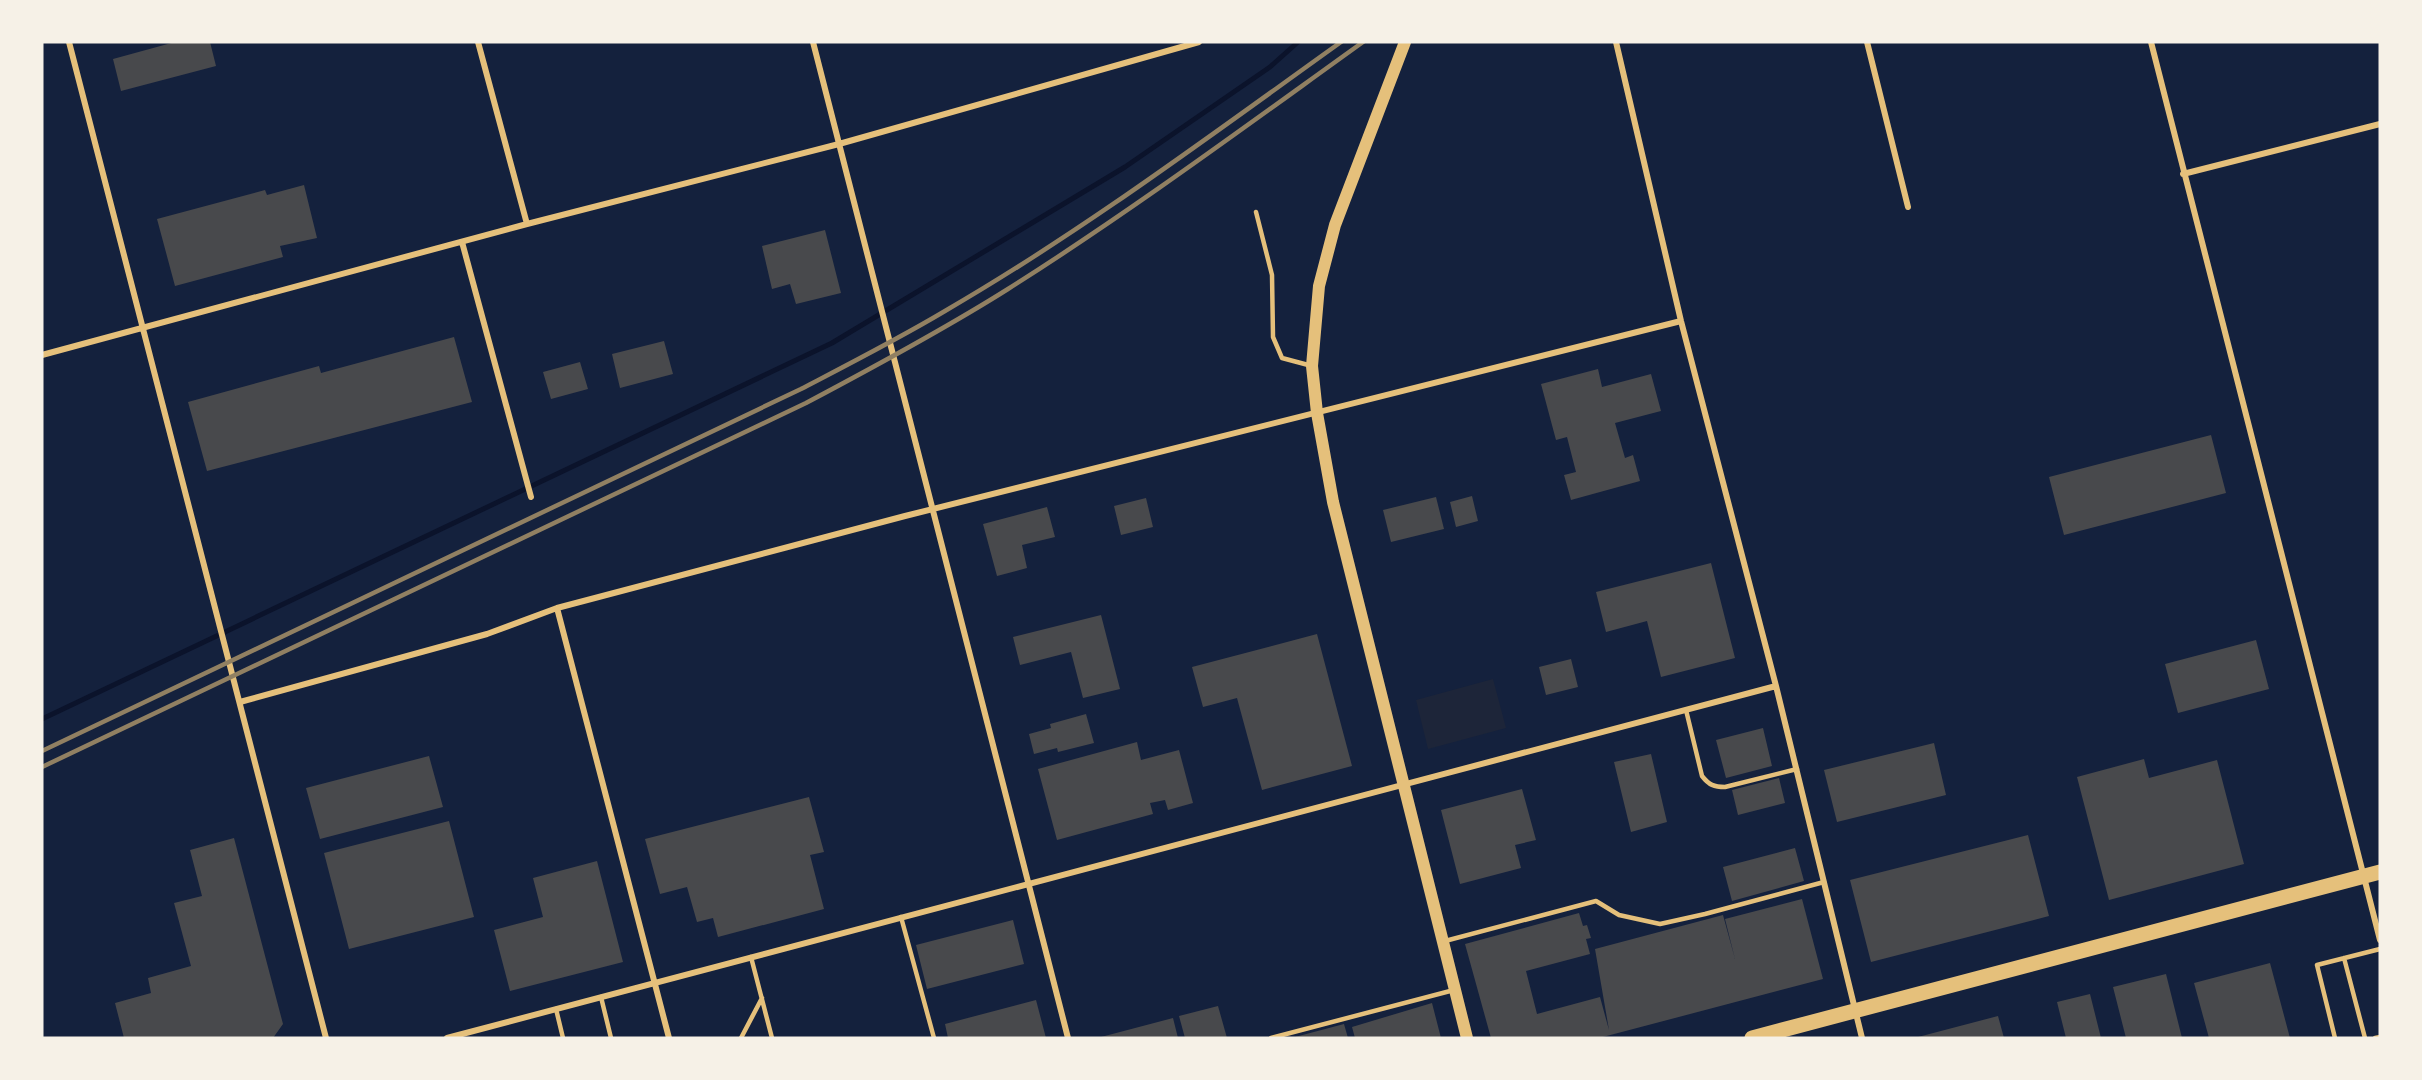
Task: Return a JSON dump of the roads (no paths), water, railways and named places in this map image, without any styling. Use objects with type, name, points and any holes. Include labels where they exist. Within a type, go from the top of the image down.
[{"type":"main road","points":[[1405,42],[1335,225],[1319,286],[1312,366],[1317,414],[1333,502],[1467,1038]]},
{"type":"main road","points":[[1752,1038],[2380,872]]},
{"type":"street","points":[[69,42],[141,329],[326,1038]]},
{"type":"street","points":[[478,42],[527,224]]},
{"type":"street","points":[[813,42],[1068,1038]]},
{"type":"street","points":[[42,355],[527,224],[839,144],[1199,42]]},
{"type":"street","points":[[1616,42],[1681,321],[1797,769],[1862,1038]]},
{"type":"street","points":[[1867,42],[1908,207]]},
{"type":"street","points":[[2151,42],[2380,940]]},
{"type":"street","points":[[2183,174],[2380,124]]},
{"type":"street","points":[[462,242],[531,497]]},
{"type":"street","points":[[240,702],[487,634],[557,608],[933,509],[1681,321]]},
{"type":"street","points":[[557,608],[669,1038]]},
{"type":"street","points":[[447,1038],[1776,686]]},
{"type":"lane","points":[[1256,212],[1272,275],[1273,337],[1282,358],[1312,366]]},
{"type":"lane","points":[[1686,710],[1702,776],[1715,787],[1725,787],[1797,769]]},
{"type":"lane","points":[[1443,941],[1596,901],[1619,915],[1660,924],[1824,882]]},
{"type":"lane","points":[[901,917],[934,1038]]},
{"type":"lane","points":[[2335,1038],[2316,965],[2380,949]]},
{"type":"lane","points":[[751,957],[772,1038]]},
{"type":"lane","points":[[2344,958],[2365,1038]]},
{"type":"lane","points":[[1271,1038],[1455,989]]},
{"type":"lane","points":[[601,997],[611,1038]]},
{"type":"lane","points":[[741,1038],[762,998]]},
{"type":"lane","points":[[556,1009],[563,1038]]},
{"type":"lane","points":[[2375,1038],[2380,1037]]},
{"type":"waterway","points":[[42,719],[832,343],[1125,167],[1270,67],[1298,42]]},
{"type":"railway","points":[[42,751],[801,389],[891,341],[996,280],[1097,215],[1341,42]]},
{"type":"railway","points":[[42,767],[806,403],[883,362],[1053,260],[1187,168],[1363,42]]}]
